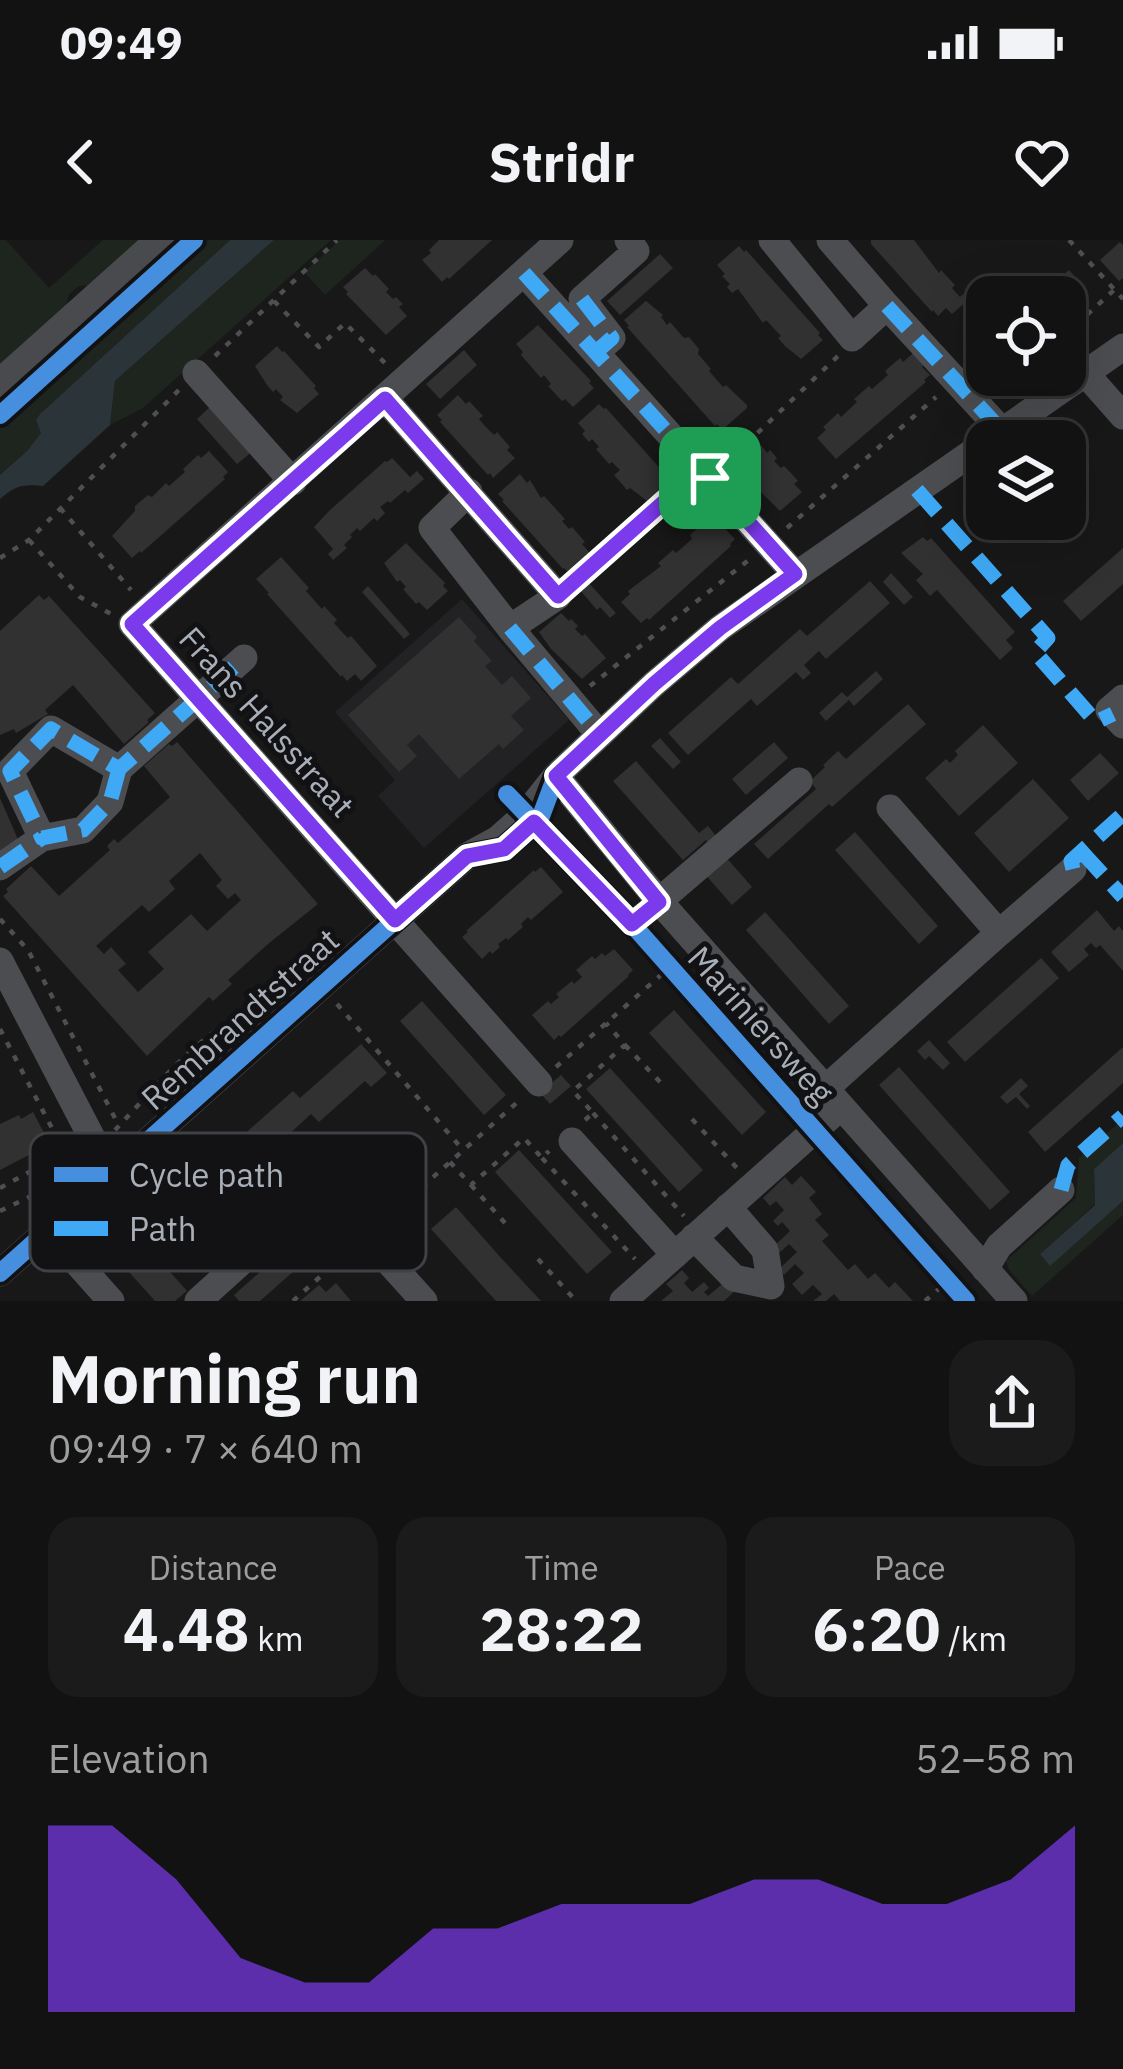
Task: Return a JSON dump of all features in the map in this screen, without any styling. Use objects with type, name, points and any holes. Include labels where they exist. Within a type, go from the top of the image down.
[{"type":"main road","points":[[0,386],[163,240]]},
{"type":"street","name":"Frans Halsstraat","points":[[538,1083],[198,698],[140,617],[560,240]]},
{"type":"street","points":[[596,352],[612,338],[582,299],[636,250],[628,240]]},
{"type":"street","points":[[772,240],[852,338],[887,306]]},
{"type":"street","points":[[830,240],[978,420]]},
{"type":"street","points":[[524,273],[795,574]]},
{"type":"street","name":"Rembrandtstraat","points":[[1086,374],[1123,347]]},
{"type":"street","points":[[196,373],[293,482]]},
{"type":"street","points":[[1086,374],[1123,416]]},
{"type":"street","points":[[394,390],[469,492],[558,596],[510,628]]},
{"type":"street","name":"Rembrandtstraat","points":[[1018,420],[1054,396]]},
{"type":"street","name":"Rembrandtstraat","points":[[137,1133],[201,1097],[467,856],[526,814],[556,776],[720,628],[966,456]]},
{"type":"street","points":[[469,492],[432,528],[600,735]]},
{"type":"street","points":[[0,867],[42,838],[83,830],[110,802],[119,769],[244,658]]},
{"type":"street","points":[[1123,698],[1109,710],[1123,725]]},
{"type":"street","points":[[42,838],[10,771],[51,729],[119,769]]},
{"type":"street","name":"Mariniersweg","points":[[556,776],[659,902],[1014,1301]]},
{"type":"street","points":[[659,902],[799,781]]},
{"type":"street","points":[[890,808],[999,933]]},
{"type":"street","points":[[623,1301],[685,1236],[728,1207],[999,933],[1073,869]]},
{"type":"street","points":[[0,961],[90,1133]]},
{"type":"street","points":[[569,1137],[734,1278],[777,1294]]},
{"type":"street","points":[[985,1269],[999,1246],[1060,1190]]},
{"type":"street","points":[[728,1207],[765,1250],[777,1294]]},
{"type":"street","name":"Rembrandtstraat","points":[[0,1274],[30,1246]]},
{"type":"street","points":[[84,1271],[110,1301]]},
{"type":"street","points":[[198,1301],[231,1271]]},
{"type":"street","points":[[400,1271],[424,1301]]},
{"type":"path","points":[[0,558],[29,540],[337,240]]},
{"type":"path","points":[[1069,240],[1123,299]]},
{"type":"path","points":[[1086,316],[1114,290]]},
{"type":"path","points":[[274,302],[319,347],[345,323],[394,390]]},
{"type":"path","points":[[558,596],[705,474],[847,348],[852,338]]},
{"type":"path","points":[[60,508],[140,617]]},
{"type":"path","points":[[29,540],[80,597],[140,617]]},
{"type":"path","points":[[0,919],[28,950],[119,1126]]},
{"type":"path","points":[[426,1187],[668,967]]},
{"type":"path","points":[[321,986],[463,1150]]},
{"type":"path","points":[[114,1133],[196,1046],[228,1022],[258,1006],[296,1009]]},
{"type":"path","points":[[606,1023],[661,1083]]},
{"type":"path","points":[[0,1029],[55,1133]]},
{"type":"path","points":[[625,1045],[573,1091],[685,1236]]},
{"type":"path","points":[[542,1158],[593,1113]]},
{"type":"path","points":[[692,1119],[738,1168]]},
{"type":"path","points":[[471,1185],[524,1138],[634,1259]]},
{"type":"path","points":[[450,1162],[506,1223]]},
{"type":"path","points":[[0,1188],[30,1172]]},
{"type":"path","points":[[0,1211],[30,1197]]},
{"type":"path","points":[[538,1259],[576,1301]]},
{"type":"path","points":[[933,1264],[953,1286]]},
{"type":"path","points":[[926,1301],[985,1269]]},
{"type":"path","points":[[292,1301],[332,1271]]},
{"type":"shaded area","points":[[0,240],[6,240],[49,288],[103,240],[145,240],[95,285],[79,286],[69,294],[65,312],[0,369]]},
{"type":"shaded area","points":[[205,240],[230,240],[40,414],[36,420],[42,433],[0,475],[0,424]]},
{"type":"shaded area","points":[[230,240],[274,240],[115,381],[110,425],[43,486],[20,487],[0,499],[0,475],[41,433],[36,420],[40,414]]},
{"type":"shaded area","points":[[274,240],[331,240],[143,408],[110,425],[115,381]]},
{"type":"shaded area","points":[[340,240],[385,240],[325,295],[304,272]]},
{"type":"shaded area","points":[[462,599],[569,720],[424,848],[378,796],[395,780],[335,712]]},
{"type":"shaded area","points":[[1123,1119],[1123,1143],[1094,1169],[1095,1204],[1040,1254],[1050,1265],[1123,1201],[1123,1215],[1032,1296],[1006,1261],[1076,1198],[1079,1158]]},
{"type":"shaded area","points":[[1123,1143],[1123,1201],[1050,1266],[1040,1254],[1095,1205],[1094,1169]]},
{"type":"building","points":[[439,240],[492,240],[442,282],[422,260]]},
{"type":"building","points":[[871,240],[914,240],[966,302],[952,314],[946,308],[938,316]]},
{"type":"building","points":[[1120,242],[1123,278],[1119,281],[1100,260]]},
{"type":"building","points":[[739,246],[820,333],[823,340],[801,359],[766,320],[763,323],[738,289],[732,293],[727,287],[730,284],[717,265]]},
{"type":"building","points":[[660,254],[673,268],[620,315],[607,301]]},
{"type":"building","points":[[365,268],[403,304],[399,307],[407,316],[386,335],[343,287]]},
{"type":"building","points":[[646,301],[667,325],[670,322],[684,338],[689,337],[709,371],[747,405],[722,430],[627,327],[624,320]]},
{"type":"building","points":[[538,325],[594,388],[573,407],[548,386],[551,384],[516,344]]},
{"type":"building","points":[[277,346],[319,394],[297,413],[280,400],[283,397],[276,389],[273,392],[255,366]]},
{"type":"building","points":[[919,348],[930,360],[922,367],[930,375],[926,382],[836,459],[817,438],[826,430],[823,427],[888,375],[885,371],[900,358],[903,362]]},
{"type":"building","points":[[464,350],[477,365],[440,399],[426,384]]},
{"type":"building","points":[[458,395],[483,416],[479,419],[494,435],[497,432],[515,458],[493,478],[437,415]]},
{"type":"building","points":[[599,404],[666,475],[669,482],[647,501],[627,490],[614,475],[620,470],[582,434],[585,431],[578,423]]},
{"type":"building","points":[[212,405],[253,451],[237,464],[197,419]]},
{"type":"building","points":[[760,444],[798,481],[794,484],[802,492],[780,511],[738,464]]},
{"type":"building","points":[[209,451],[228,472],[225,479],[132,558],[112,536],[135,506],[166,483],[169,486],[198,455],[201,458]]},
{"type":"building","points":[[392,458],[410,477],[417,471],[424,479],[380,507],[385,513],[360,531],[357,528],[344,545],[347,548],[333,560],[328,554],[333,549],[314,527]]},
{"type":"building","points":[[520,474],[585,542],[590,553],[568,572],[498,494]]},
{"type":"building","points":[[709,513],[735,539],[731,546],[641,623],[621,602],[661,566],[658,563],[692,539],[690,535]]},
{"type":"building","points":[[923,537],[931,538],[1015,632],[1006,640],[1013,648],[1000,660],[937,590],[930,596],[916,580],[923,574],[901,553]]},
{"type":"building","points":[[406,543],[448,591],[427,610],[416,604],[384,563]]},
{"type":"building","points":[[1123,548],[1123,584],[1081,621],[1063,601]]},
{"type":"building","points":[[281,557],[322,609],[324,606],[337,620],[334,623],[341,631],[377,666],[361,681],[355,674],[347,681],[341,677],[256,579]]},
{"type":"building","points":[[891,573],[913,597],[904,605],[883,582]]},
{"type":"building","points":[[587,581],[616,613],[610,618],[579,589]]},
{"type":"building","points":[[870,581],[890,603],[826,659],[819,651],[804,665],[811,673],[803,680],[796,672],[757,706],[751,699],[688,755],[668,733],[731,677],[738,684],[800,629],[807,636]]},
{"type":"building","points":[[368,586],[410,634],[404,639],[362,592]]},
{"type":"building","points":[[39,595],[44,600],[49,596],[155,713],[124,744],[73,685],[45,710],[48,714],[16,733],[14,729],[0,735],[0,631]]},
{"type":"building","points":[[561,613],[606,658],[582,679],[539,632]]},
{"type":"building","points":[[459,617],[492,661],[485,666],[502,685],[512,676],[531,698],[511,716],[524,730],[503,749],[499,744],[459,779],[419,734],[407,745],[417,756],[399,772],[348,715]]},
{"type":"building","points":[[876,671],[883,679],[854,706],[849,700],[826,721],[819,713],[842,692],[847,697]]},
{"type":"building","points":[[908,704],[926,724],[768,859],[754,844],[816,789],[810,781],[823,765],[838,751],[846,759]]},
{"type":"building","points":[[983,725],[1018,763],[959,816],[925,778],[946,759],[950,763],[958,755],[955,751]]},
{"type":"building","points":[[660,738],[681,762],[673,769],[651,746]]},
{"type":"building","points":[[177,742],[318,904],[147,1056],[3,896],[31,866],[59,896],[110,850],[107,846],[114,839],[118,843],[170,797],[144,766]],"holes":[[[200,853],[222,880],[216,886],[228,899],[235,893],[241,900],[207,931],[191,914],[148,952],[164,969],[138,992],[118,970],[126,964],[111,947],[104,954],[96,946],[142,905],[149,912],[175,889],[169,881]]]},
{"type":"building","points":[[774,742],[788,758],[746,795],[732,779]]},
{"type":"building","points":[[1100,753],[1119,773],[1088,801],[1070,780]]},
{"type":"building","points":[[636,761],[699,833],[708,826],[716,836],[683,860],[613,781]]},
{"type":"building","points":[[1033,779],[1069,818],[1009,872],[974,833]]},
{"type":"building","points":[[0,798],[20,844],[0,852]]},
{"type":"building","points":[[855,832],[938,926],[919,944],[835,850]]},
{"type":"building","points":[[724,855],[752,887],[732,905],[704,873]]},
{"type":"building","points":[[541,867],[563,892],[482,959],[462,937]]},
{"type":"building","points":[[1097,910],[1114,931],[1119,926],[1123,931],[1123,971],[1100,945],[1096,948],[1091,943],[1084,949],[1089,955],[1069,972],[1051,952]]},
{"type":"building","points":[[765,912],[849,1006],[829,1024],[746,930]]},
{"type":"building","points":[[614,949],[633,970],[554,1040],[532,1015],[582,977],[576,970],[592,956],[605,956]]},
{"type":"building","points":[[1041,958],[1059,978],[965,1062],[947,1042]]},
{"type":"building","points":[[422,1001],[506,1095],[484,1115],[400,1021]]},
{"type":"building","points":[[674,1010],[766,1112],[742,1135],[649,1033]]},
{"type":"building","points":[[929,1040],[950,1063],[943,1070],[917,1051]]},
{"type":"building","points":[[361,1044],[387,1073],[371,1087],[365,1081],[319,1122],[311,1114],[290,1133],[246,1133],[293,1091],[300,1098]]},
{"type":"building","points":[[1123,1047],[1123,1083],[1045,1152],[1028,1132]]},
{"type":"building","points":[[899,1067],[1010,1192],[990,1210],[879,1085]]},
{"type":"building","points":[[610,1068],[703,1170],[679,1192],[586,1089]]},
{"type":"building","points":[[561,1075],[571,1086],[550,1104],[540,1093]]},
{"type":"building","points":[[1021,1078],[1028,1086],[1019,1094],[1030,1106],[1027,1109],[1016,1097],[1007,1104],[1000,1097]]},
{"type":"building","points":[[33,1112],[44,1133],[30,1133],[30,1154],[0,1170],[0,1124],[19,1115],[21,1119]]},
{"type":"building","points":[[519,1150],[612,1252],[587,1274],[495,1172]]},
{"type":"building","points":[[801,1176],[816,1192],[809,1198],[822,1214],[815,1220],[829,1235],[822,1241],[848,1270],[855,1264],[868,1279],[875,1273],[889,1288],[895,1282],[913,1301],[840,1301],[834,1294],[826,1301],[813,1301],[822,1294],[813,1285],[802,1295],[792,1284],[804,1273],[795,1264],[784,1275],[779,1269],[797,1252],[789,1244],[778,1254],[772,1248],[790,1231],[782,1222],[778,1226],[773,1221],[784,1210],[776,1201],[770,1206],[763,1198],[785,1177],[792,1185]]},
{"type":"building","points":[[456,1207],[541,1301],[496,1301],[431,1229]]},
{"type":"building","points":[[682,1270],[692,1292],[704,1282],[708,1296],[727,1280],[736,1290],[724,1301],[661,1301],[673,1291],[666,1284]]},
{"type":"building","points":[[128,1271],[169,1271],[187,1291],[175,1301],[155,1301]]},
{"type":"building","points":[[261,1271],[294,1271],[260,1301],[239,1301],[234,1295]]},
{"type":"building","points":[[336,1283],[351,1301],[300,1301],[319,1285],[326,1292]]},
{"type":"marked path","points":[[524,273],[795,574]]},
{"type":"marked path","points":[[582,299],[612,338],[596,352]]},
{"type":"marked path","points":[[887,306],[992,420]]},
{"type":"marked path","points":[[917,490],[1048,638],[1035,652],[1096,722],[1113,714]]},
{"type":"marked path","points":[[510,628],[600,735]]},
{"type":"marked path","points":[[119,769],[110,802],[83,830],[42,838],[10,771],[51,729],[119,769],[244,658]]},
{"type":"marked path","points":[[1073,869],[1071,861],[1123,814]]},
{"type":"marked path","points":[[0,867],[42,838]]},
{"type":"marked path","points":[[1082,852],[1123,897]]},
{"type":"marked path","points":[[1061,1190],[1068,1165],[1123,1116]]},
{"type":"cycle path","points":[[0,415],[194,240]]},
{"type":"cycle path","points":[[157,1133],[467,856],[504,849],[541,816],[556,776]]},
{"type":"cycle path","points":[[507,794],[632,924],[966,1301]]},
{"type":"cycle path","points":[[0,1273],[30,1246]]},
{"type":"route","points":[[385,399],[558,596],[701,469],[710,478],[795,574],[720,628],[556,776],[659,902],[632,924],[534,822],[504,849],[467,856],[395,920],[132,624],[385,399]]}]
